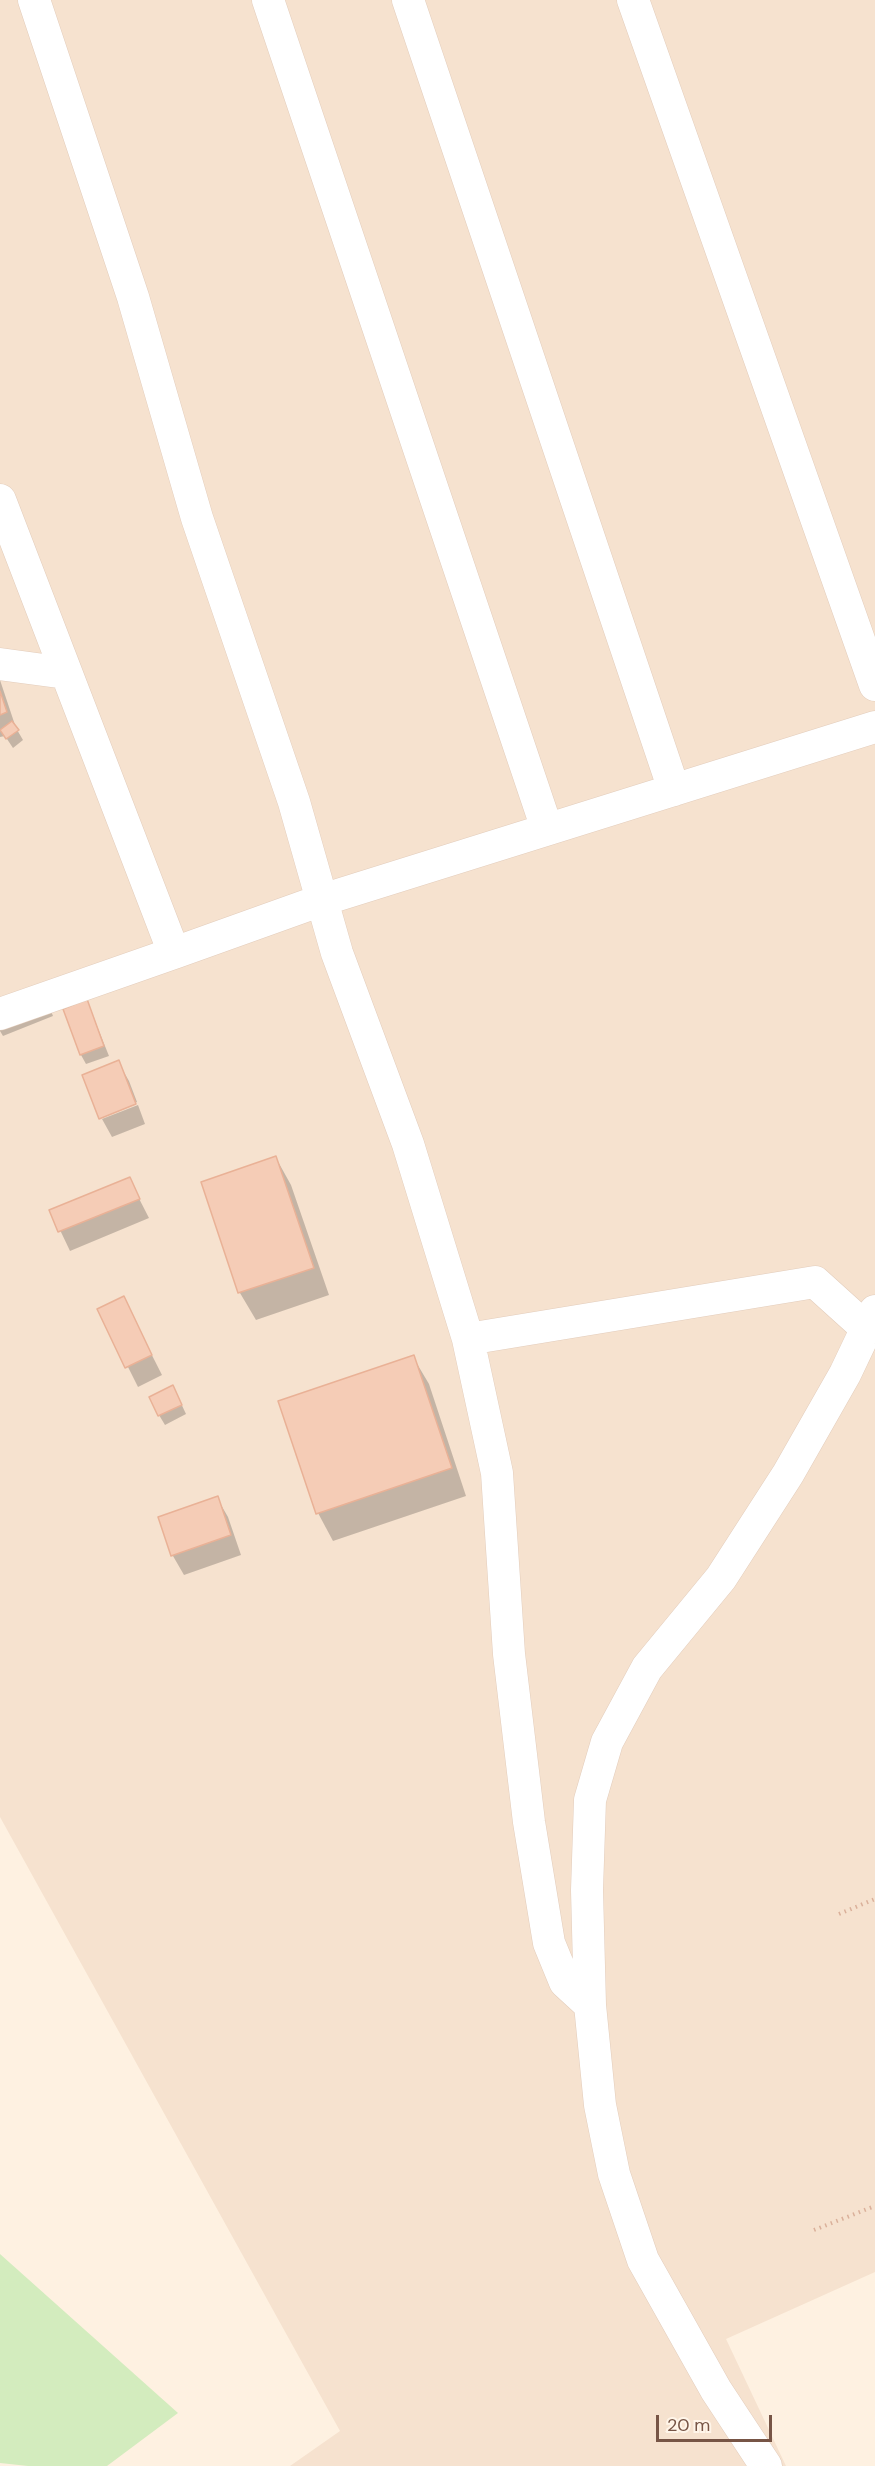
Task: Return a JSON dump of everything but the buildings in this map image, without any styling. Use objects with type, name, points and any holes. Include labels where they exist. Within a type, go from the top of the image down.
[{"type":"street","points":[[33,0],[133,297],[197,518],[294,802],[337,953],[408,1144],[468,1339],[497,1473],[508,1654],[530,1822],[549,1943],[565,1982],[590,2005]]},
{"type":"street","points":[[268,0],[547,830]]},
{"type":"street","points":[[408,0],[674,790]]},
{"type":"street","points":[[633,0],[875,685]]},
{"type":"street","points":[[0,500],[174,953]]},
{"type":"street","points":[[0,664],[66,673]]},
{"type":"street","points":[[0,1014],[322,900],[875,727]]},
{"type":"street","points":[[468,1339],[815,1282],[871,1320],[846,1374],[788,1474],[721,1578],[647,1668],[607,1742],[590,1800],[587,1890],[590,2005],[600,2105],[612,2163],[643,2260],[716,2390],[766,2466]]},
{"type":"path","points":[[839,1914],[875,1899]]},
{"type":"path","points":[[814,2230],[875,2206]]},
{"type":"shaded area","points":[[0,0],[875,0],[875,2272],[726,2339],[786,2466],[290,2466],[340,2431],[0,1817]]},
{"type":"green space","points":[[0,2254],[178,2413],[107,2466],[28,2466],[0,2463]]}]
